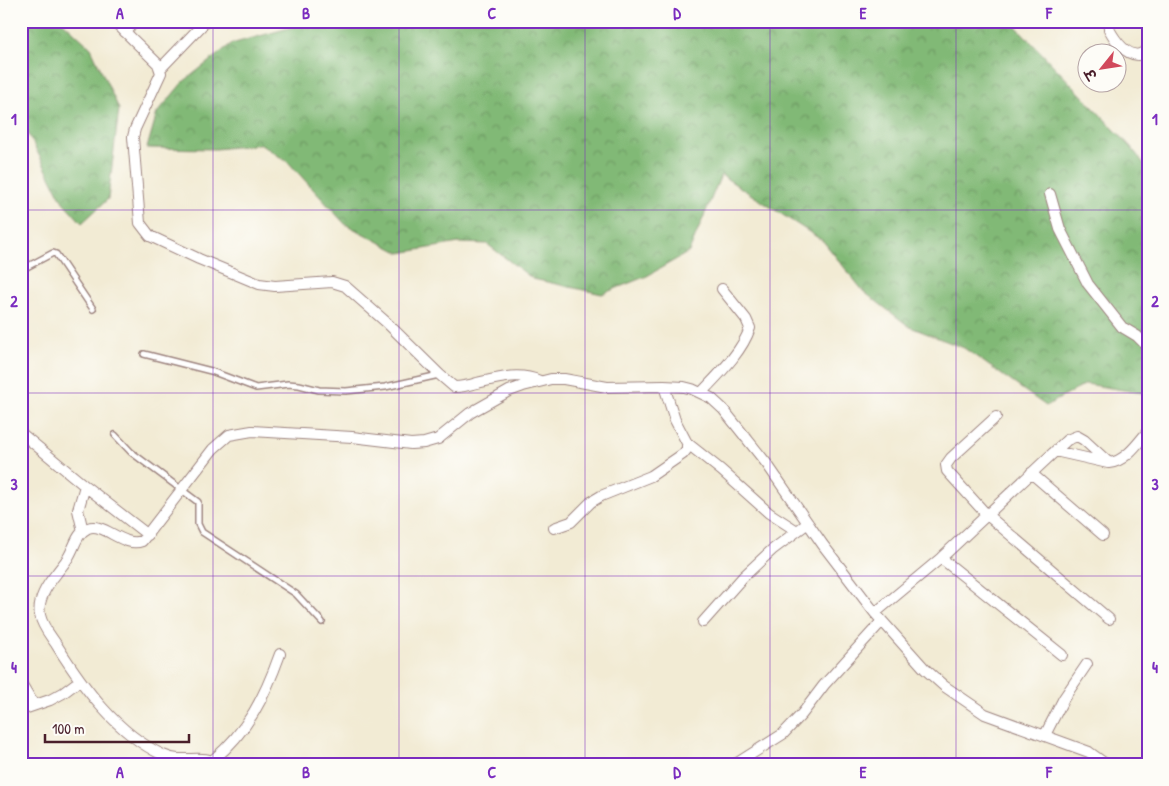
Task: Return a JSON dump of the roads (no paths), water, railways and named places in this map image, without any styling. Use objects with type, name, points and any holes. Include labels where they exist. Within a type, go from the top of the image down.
[{"type":"street","points":[[114,21],[158,64],[160,69],[159,79],[133,137],[140,223],[146,233],[183,252],[259,284],[275,286],[332,282],[344,286],[386,322],[450,385],[458,387],[520,375],[541,381]]},
{"type":"street","points":[[125,32],[136,21]]},
{"type":"street","points":[[160,69],[206,21]]},
{"type":"street","points":[[1108,29],[1118,43],[1129,53],[1138,55],[1148,50]]},
{"type":"street","points":[[1050,194],[1060,229],[1088,284],[1122,327],[1148,347]]},
{"type":"street","points":[[702,392],[730,360],[746,338],[750,328],[746,319],[722,289]]},
{"type":"street","points":[[280,654],[270,683],[248,723],[217,762],[208,758],[175,759],[157,752],[122,726],[79,681],[46,629],[39,613],[41,599],[46,588],[65,562],[83,531],[90,527],[95,527],[134,543],[142,541],[213,449],[222,440],[236,432],[273,431],[411,444],[424,443],[445,435],[470,413],[488,402],[516,388],[541,381],[564,379],[623,388],[684,387],[702,392],[723,409],[767,464],[875,613],[925,669],[944,686],[984,714],[1089,752],[1107,765]]},
{"type":"street","points":[[664,386],[673,416],[687,443],[722,470],[769,513],[797,532]]},
{"type":"street","points":[[996,417],[951,458],[946,465],[947,471],[986,514],[1110,619]]},
{"type":"street","points":[[1055,451],[1109,464],[1122,460],[1148,431]]},
{"type":"street","points":[[21,432],[85,486],[148,535]]},
{"type":"street","points":[[875,613],[941,558],[1067,440],[1077,436],[1084,440],[1109,464]]},
{"type":"street","points":[[554,528],[571,522],[601,496],[651,476],[684,454],[687,449],[687,443]]},
{"type":"street","points":[[1031,473],[1103,535]]},
{"type":"street","points":[[83,531],[78,510],[85,486]]},
{"type":"street","points":[[703,622],[743,577],[772,550],[808,523]]},
{"type":"street","points":[[941,558],[1062,655]]},
{"type":"street","points":[[734,765],[783,734],[882,621]]},
{"type":"street","points":[[1045,735],[1064,698],[1086,664]]},
{"type":"street","points":[[21,710],[56,697],[79,681]]},
{"type":"street","points":[[21,683],[34,706]]},
{"type":"lane","points":[[21,270],[53,253],[56,254],[93,310]]},
{"type":"lane","points":[[144,354],[211,371],[261,389],[288,384],[334,391],[361,390],[440,375]]},
{"type":"lane","points":[[115,435],[131,452],[198,502],[198,524],[202,532],[296,594],[322,622]]}]
